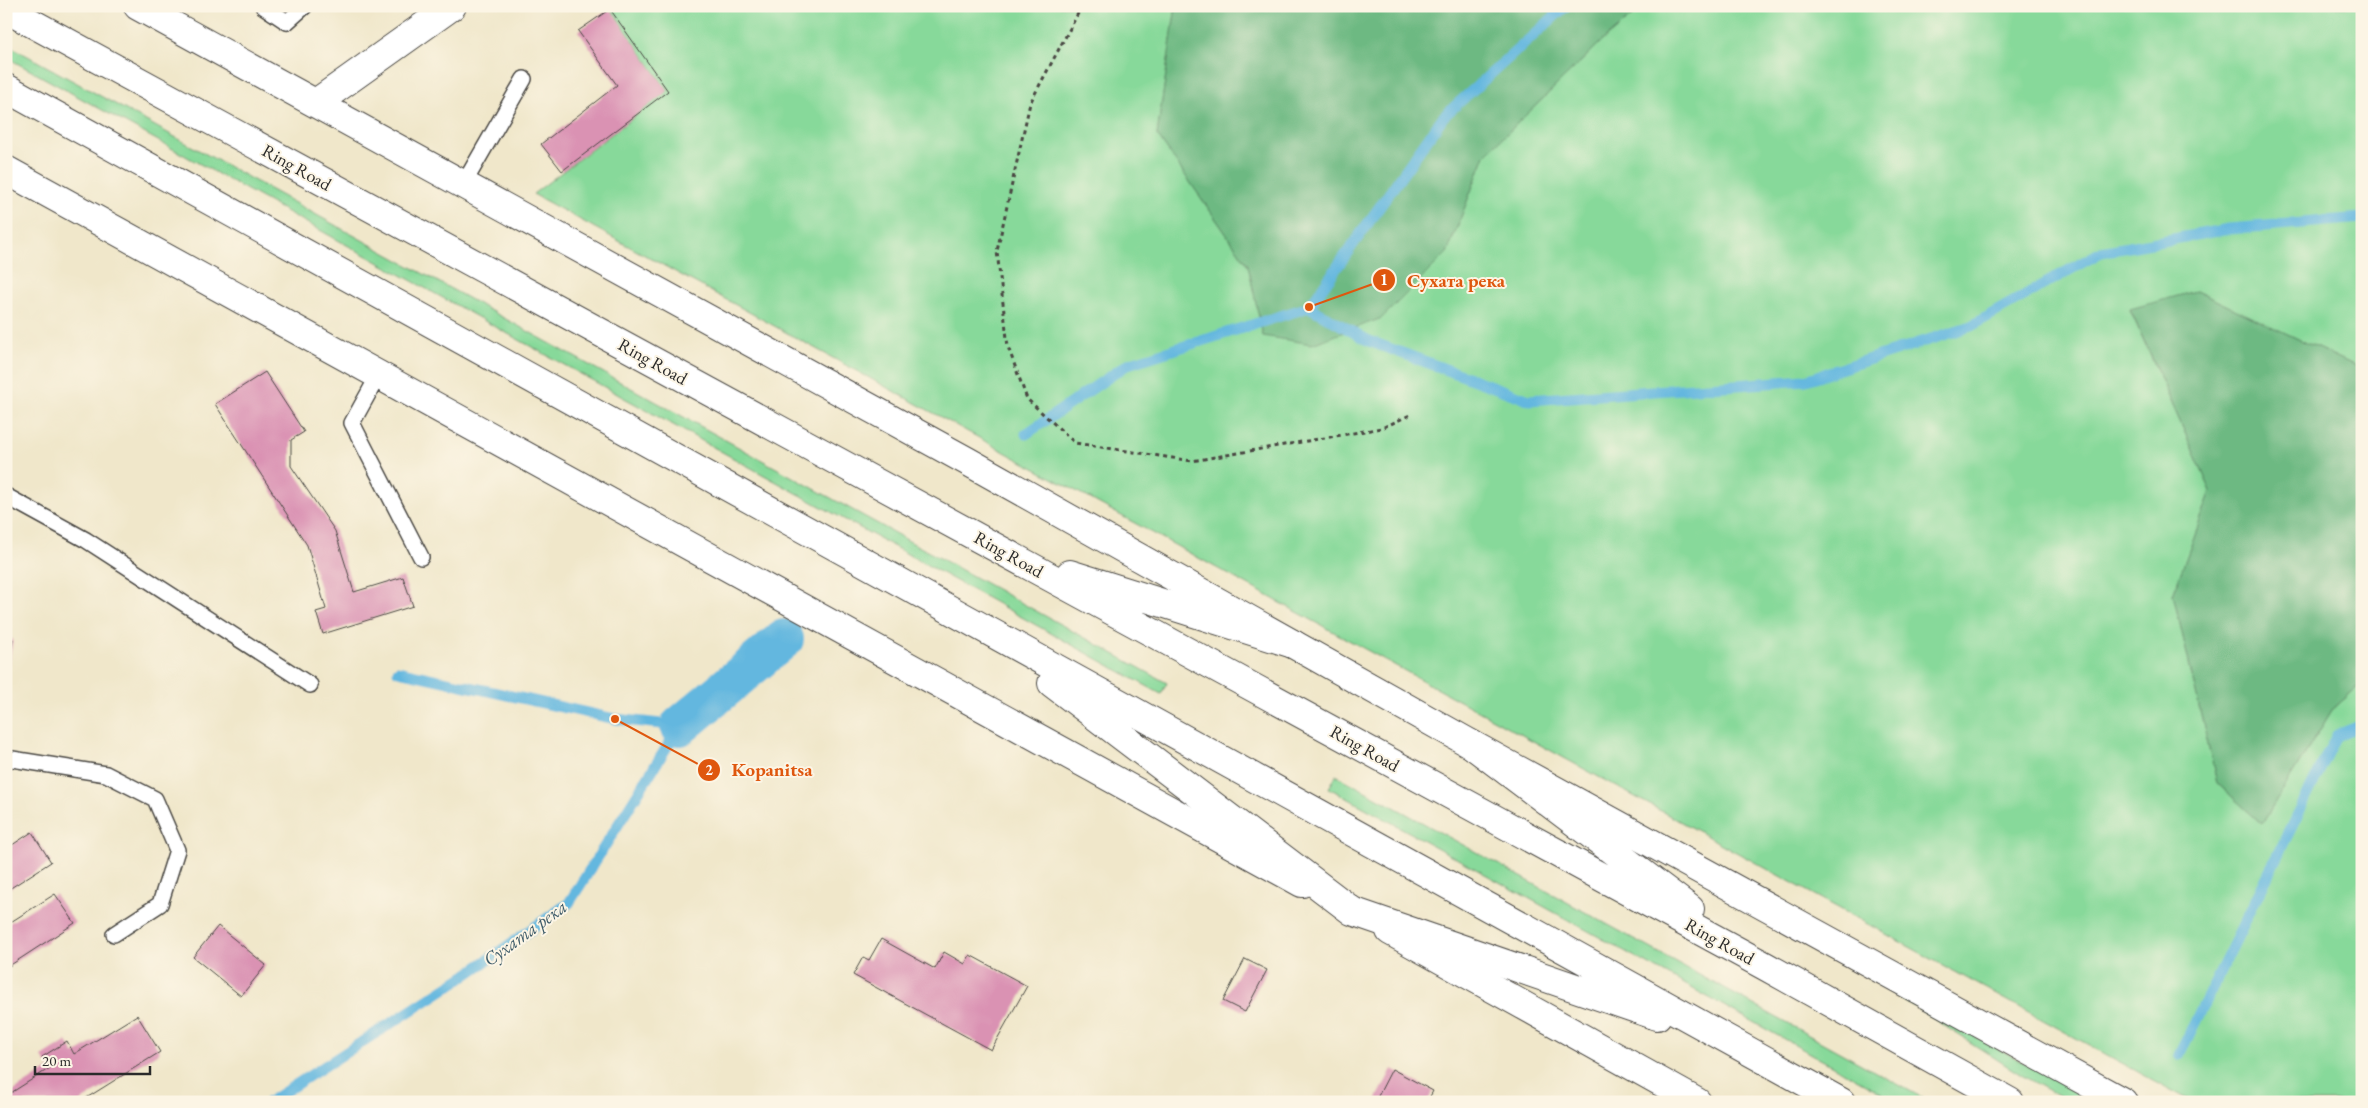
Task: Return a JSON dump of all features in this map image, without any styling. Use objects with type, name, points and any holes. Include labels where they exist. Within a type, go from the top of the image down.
[{"type":"main road","points":[[138,6],[967,461],[1470,744],[2123,1102]]},
{"type":"main road","points":[[316,103],[452,6]]},
{"type":"main road","name":"Ring Road","points":[[6,9],[1765,966],[2010,1102]]},
{"type":"main road","points":[[6,88],[1729,1042],[1841,1102]]},
{"type":"main road","points":[[6,170],[1696,1102]]},
{"type":"main road","points":[[1009,554],[1293,644]]},
{"type":"main road","points":[[973,624],[1352,911],[1729,1042]]},
{"type":"main road","points":[[1470,744],[1765,966]]},
{"type":"lane","points":[[264,6],[287,22],[305,6]]},
{"type":"lane","points":[[463,185],[524,79]]},
{"type":"lane","points":[[378,376],[352,423],[422,558]]},
{"type":"lane","points":[[6,496],[86,540],[310,685]]},
{"type":"lane","points":[[6,758],[106,774],[155,799],[177,850],[160,904],[114,934]]},
{"type":"path","points":[[1082,6],[1030,103],[997,251],[1008,347],[1027,399],[1075,443],[1192,461],[1382,428],[1410,415]]},
{"type":"green space","points":[[609,6],[1176,6],[1157,135],[1248,265],[1263,336],[1447,253],[1485,155],[1603,40],[1644,6],[2362,6],[2362,369],[2196,291],[2130,310],[2211,491],[2173,594],[2217,783],[2262,824],[2332,710],[2362,683],[2362,1102],[2193,1102],[533,194],[668,91]]},
{"type":"green space","points":[[1176,6],[1644,6],[1603,40],[1485,155],[1447,253],[1382,318],[1312,344],[1263,336],[1248,265],[1157,135]]},
{"type":"green space","points":[[6,44],[1167,683],[1161,694],[6,57]]},
{"type":"green space","points":[[2196,291],[2362,369],[2362,683],[2332,710],[2262,824],[2217,783],[2173,594],[2211,491],[2130,309]]},
{"type":"green space","points":[[1336,775],[1930,1102],[1898,1102],[1329,788]]},
{"type":"green space","points":[[1871,979],[2096,1102],[2070,1102],[2023,1076]]},
{"type":"building","points":[[610,9],[668,91],[562,171],[541,144],[617,85],[578,31]]},
{"type":"building","points":[[265,372],[304,432],[291,440],[291,466],[335,531],[354,592],[403,577],[413,606],[323,634],[316,612],[326,609],[307,545],[215,404]]},
{"type":"building","points":[[6,638],[13,639],[7,674],[6,674]]},
{"type":"building","points":[[32,832],[51,862],[6,891],[6,849]]},
{"type":"building","points":[[55,894],[75,923],[6,968],[6,925]]},
{"type":"building","points":[[218,926],[266,965],[241,996],[193,957]]},
{"type":"building","points":[[881,939],[935,969],[944,952],[965,964],[970,955],[1027,986],[991,1050],[853,975],[863,957],[869,960]]},
{"type":"building","points":[[1245,959],[1267,970],[1245,1012],[1223,1001]]},
{"type":"building","points":[[137,1015],[160,1052],[80,1102],[6,1102],[6,1096],[50,1068],[42,1057],[67,1041],[74,1054]]},
{"type":"building","points":[[1392,1069],[1433,1091],[1427,1102],[1375,1102]]},
{"type":"waterway","name":"Сухата река","points":[[1026,434],[1128,364],[1309,307],[1443,117],[1566,6]]},
{"type":"waterway","points":[[1309,307],[1369,341],[1529,400],[1806,380],[1971,326],[2101,252],[2229,229],[2362,218]]},
{"type":"waterway","name":"Сухата река","points":[[680,726],[784,639]]},
{"type":"waterway","name":"Сухата река","points":[[269,1102],[469,973],[569,903],[680,726],[615,719],[398,671]]},
{"type":"waterway","points":[[2179,1055],[2337,735],[2362,725]]},
{"type":"place","name":"Сухата река","points":[[1309,307]]},
{"type":"place","name":"Kopanitsa","points":[[615,719]]}]
